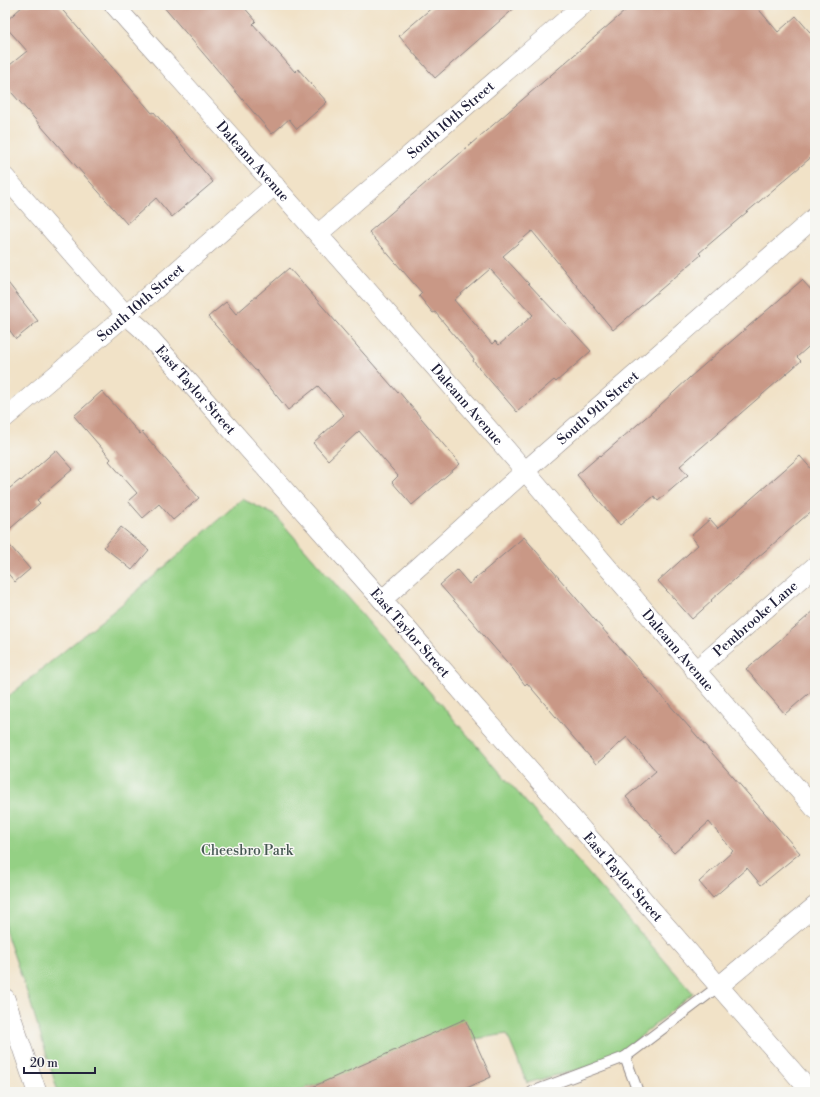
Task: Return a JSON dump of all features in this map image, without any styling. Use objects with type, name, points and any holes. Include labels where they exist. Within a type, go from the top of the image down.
[{"type":"street","name":"Daleann Avenue","points":[[114,5],[275,185],[525,471],[695,671],[815,809]]},
{"type":"street","name":"South 10th Street","points":[[318,234],[583,5]]},
{"type":"street","name":"East Taylor Street","points":[[5,177],[126,315],[143,330],[382,600],[811,1092]]},
{"type":"street","name":"South 10th Street","points":[[5,418],[275,185]]},
{"type":"street","name":"South 9th Street","points":[[382,600],[525,471],[815,217]]},
{"type":"street","name":"Pembrooke Lane","points":[[695,671],[815,566]]},
{"type":"street","points":[[719,986],[815,906]]},
{"type":"street","points":[[5,998],[37,1092]]},
{"type":"lane","points":[[532,1092],[625,1057],[719,986]]},
{"type":"lane","points":[[625,1057],[638,1092]]},
{"type":"green space","name":"Cheesbro Park","points":[[242,499],[275,515],[693,993],[611,1061],[527,1083],[507,1034],[443,1044],[294,1092],[58,1092],[30,1001],[5,930],[5,699],[122,604]]},
{"type":"building","points":[[24,5],[58,5],[152,113],[154,112],[213,182],[172,217],[156,198],[127,224],[5,85],[5,69],[27,51],[5,26],[5,22]]},
{"type":"building","points":[[162,5],[242,5],[256,21],[253,24],[295,72],[298,69],[327,102],[297,129],[289,119],[272,134]]},
{"type":"building","points":[[435,5],[518,5],[435,78],[399,36]]},
{"type":"building","points":[[632,5],[755,5],[778,32],[796,16],[815,38],[815,154],[699,253],[701,255],[613,330],[532,231],[503,256],[591,351],[556,382],[554,380],[517,412],[473,361],[474,359],[435,312],[433,313],[419,296],[422,293],[369,232]],"holes":[[[490,269],[533,315],[499,345],[495,341],[492,344],[454,300]]]},
{"type":"building","points":[[289,268],[398,393],[399,392],[460,464],[412,505],[392,482],[398,476],[359,431],[328,460],[313,443],[344,415],[318,386],[288,410],[256,370],[208,317],[226,302],[236,314]]},
{"type":"building","points":[[5,279],[38,321],[16,339],[5,324]]},
{"type":"building","points":[[802,280],[815,294],[815,341],[797,357],[801,361],[680,466],[688,475],[658,501],[654,496],[620,525],[577,475],[659,406]]},
{"type":"building","points":[[102,391],[140,434],[142,432],[199,498],[173,520],[159,504],[143,518],[128,501],[137,493],[109,461],[111,459],[74,416]]},
{"type":"building","points":[[56,450],[73,469],[37,500],[40,503],[5,533],[5,492],[20,480],[21,481]]},
{"type":"building","points":[[800,456],[815,473],[815,508],[750,564],[751,565],[692,619],[658,581],[698,545],[691,536],[710,519],[718,528]]},
{"type":"building","points":[[121,527],[149,550],[132,570],[104,547]]},
{"type":"building","points":[[524,537],[594,619],[800,853],[761,885],[747,868],[713,898],[699,882],[733,851],[709,822],[674,853],[660,838],[662,837],[626,797],[656,771],[627,737],[596,764],[527,683],[525,685],[513,669],[440,585],[457,570],[469,584]]},
{"type":"building","points":[[5,540],[30,569],[15,582],[5,570]]},
{"type":"building","points":[[815,610],[815,688],[785,714],[746,669]]},
{"type":"building","points":[[465,1019],[491,1077],[458,1092],[301,1092]]}]
